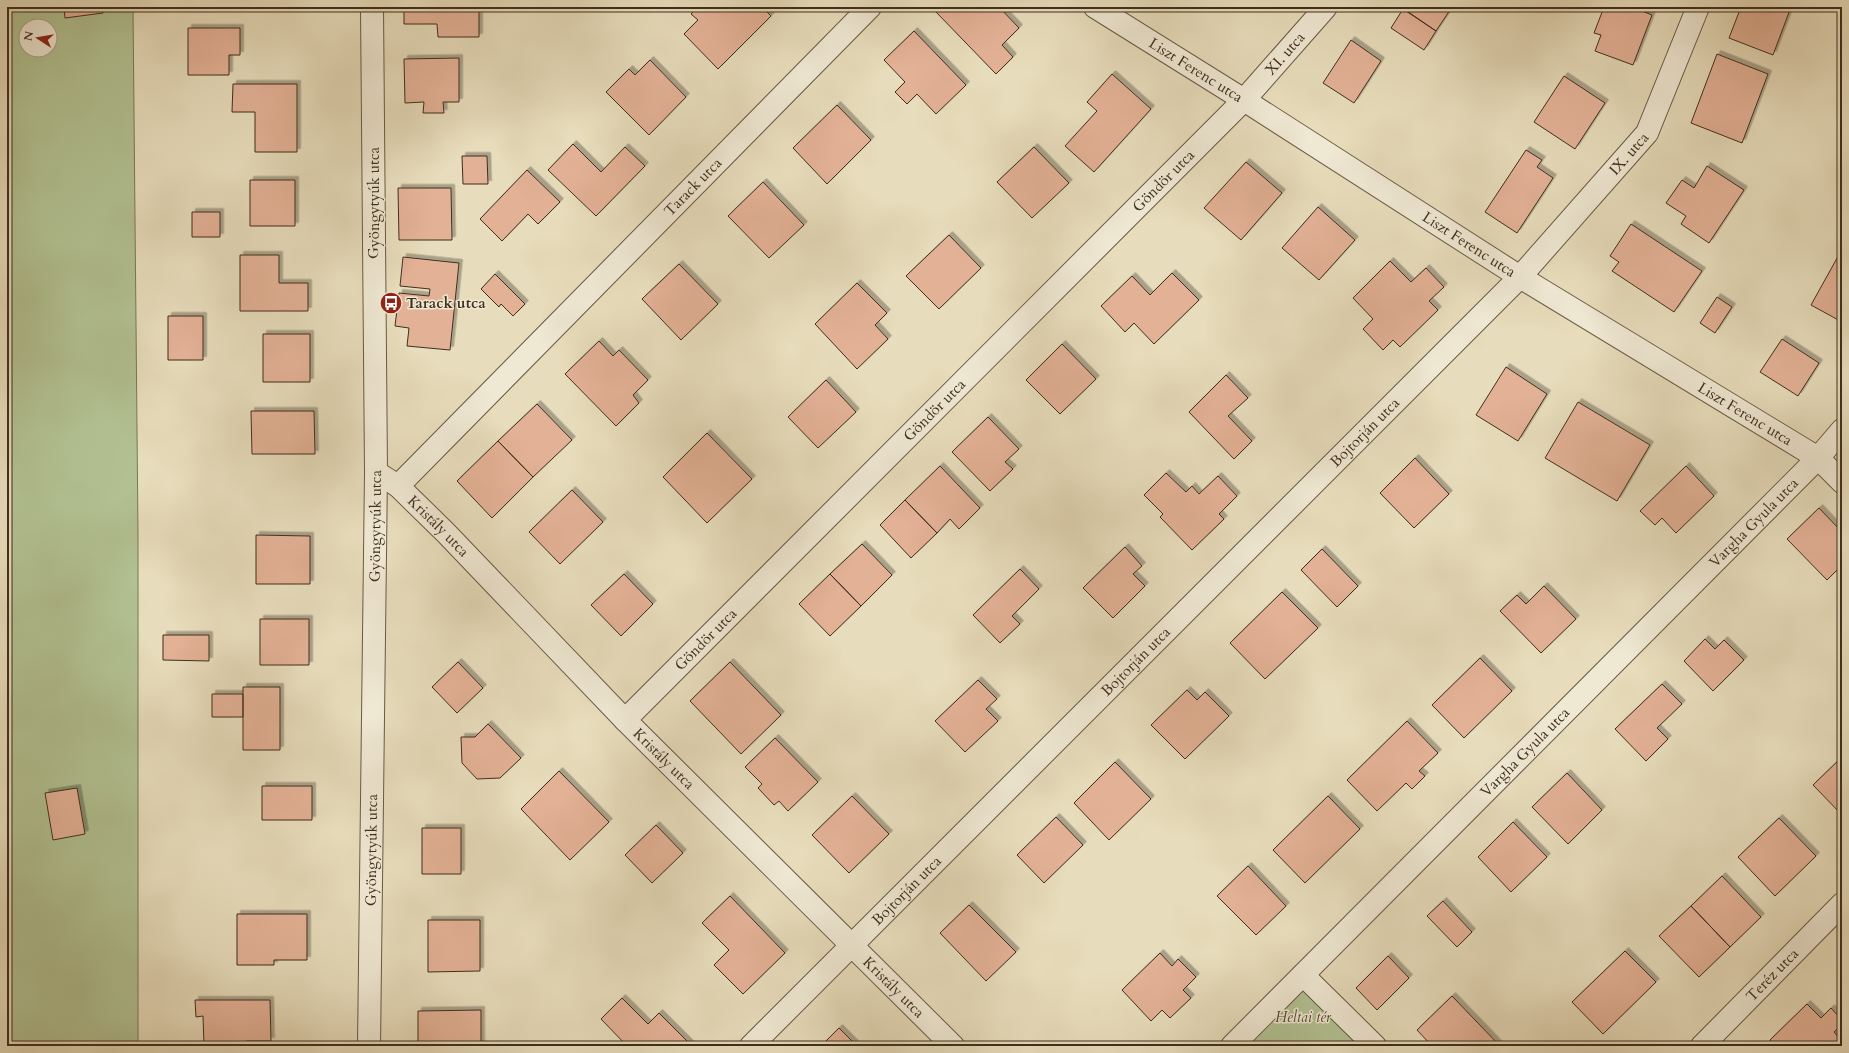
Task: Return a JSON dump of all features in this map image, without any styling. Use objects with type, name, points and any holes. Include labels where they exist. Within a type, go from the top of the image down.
[{"type":"street","name":"Gyöngytyúk utca","points":[[369,1046],[376,472],[372,7]]},
{"type":"street","name":"Tarack utca","points":[[398,486],[870,7]]},
{"type":"street","name":"Liszt Ferenc utca","points":[[1095,7],[1244,100],[1520,277],[1818,458],[1842,482]]},
{"type":"street","name":"XI. utca","points":[[1244,100],[1326,7]]},
{"type":"street","name":"IX. utca","points":[[1520,277],[1647,133],[1698,7]]},
{"type":"street","name":"Göndör utca","points":[[625,720],[1244,100]]},
{"type":"street","name":"Bojtorján utca","points":[[751,1046],[1520,277]]},
{"type":"street","name":"Vargha Gyula utca","points":[[1232,1046],[1818,458],[1842,430]]},
{"type":"street","name":"Kristály utca","points":[[376,472],[398,486],[625,720],[953,1046]]},
{"type":"street","name":"Teréz utca","points":[[1702,1046],[1842,904]]},
{"type":"street","points":[[1303,975],[1375,1046]]},
{"type":"green space","points":[[7,7],[133,7],[138,534],[138,1046],[7,1046]]},
{"type":"green space","name":"Heltai tér","points":[[1303,975],[1375,1046],[1232,1046]]},
{"type":"building","points":[[64,7],[102,7],[103,13],[65,18]]},
{"type":"building","points":[[404,7],[479,7],[479,37],[438,37],[437,24],[404,24]]},
{"type":"building","points":[[698,7],[762,7],[771,16],[718,69],[684,34],[698,20],[691,14]]},
{"type":"building","points":[[941,7],[999,7],[1019,28],[1002,45],[1013,57],[996,74],[936,12]]},
{"type":"building","points":[[1401,7],[1452,7],[1436,31]]},
{"type":"building","points":[[1604,7],[1632,7],[1652,15],[1633,65],[1595,51],[1601,35],[1594,33]]},
{"type":"building","points":[[1741,7],[1791,7],[1773,55],[1729,38]]},
{"type":"building","points":[[1403,9],[1436,31],[1424,50],[1391,28]]},
{"type":"building","points":[[188,28],[240,28],[240,55],[229,55],[229,75],[188,75]]},
{"type":"building","points":[[914,31],[966,85],[936,114],[917,94],[907,104],[895,92],[905,82],[884,60]]},
{"type":"building","points":[[1351,40],[1381,61],[1354,103],[1323,83]]},
{"type":"building","points":[[1717,54],[1768,74],[1742,143],[1691,123]]},
{"type":"building","points":[[459,58],[459,102],[443,102],[444,113],[423,113],[424,102],[405,103],[404,59]]},
{"type":"building","points":[[650,60],[686,97],[649,135],[606,92],[629,69],[635,75]]},
{"type":"building","points":[[1112,74],[1151,109],[1094,172],[1065,146],[1097,111],[1087,102]]},
{"type":"building","points":[[1564,76],[1605,103],[1575,149],[1534,122]]},
{"type":"building","points":[[233,84],[297,84],[297,152],[255,152],[255,112],[232,112]]},
{"type":"building","points":[[837,105],[871,140],[827,184],[793,148]]},
{"type":"building","points":[[573,144],[601,172],[625,147],[645,166],[596,216],[548,170]]},
{"type":"building","points":[[1034,147],[1069,183],[1032,218],[997,182]]},
{"type":"building","points":[[1526,150],[1542,160],[1537,167],[1553,178],[1517,233],[1485,212]]},
{"type":"building","points":[[462,156],[487,156],[488,184],[463,184]]},
{"type":"building","points":[[1246,162],[1282,193],[1241,240],[1204,208]]},
{"type":"building","points":[[1707,166],[1744,190],[1709,243],[1681,224],[1686,216],[1666,203],[1682,180],[1694,188]]},
{"type":"building","points":[[527,170],[560,202],[538,224],[528,214],[502,241],[480,219]]},
{"type":"building","points":[[250,180],[295,180],[295,226],[250,226]]},
{"type":"building","points":[[763,182],[804,225],[769,258],[728,216]]},
{"type":"building","points":[[398,188],[451,188],[452,240],[399,240]]},
{"type":"building","points":[[1318,207],[1355,240],[1319,280],[1282,248]]},
{"type":"building","points":[[192,212],[220,212],[220,237],[192,237]]},
{"type":"building","points":[[1631,224],[1702,271],[1674,312],[1612,271],[1619,262],[1610,256]]},
{"type":"building","points":[[949,235],[981,268],[939,309],[906,276]]},
{"type":"building","points":[[1841,251],[1842,252],[1842,322],[1811,305]]},
{"type":"building","points":[[240,255],[279,255],[279,283],[308,283],[308,311],[240,311]]},
{"type":"building","points":[[403,257],[459,263],[450,350],[407,346],[409,328],[395,326],[399,293],[429,296],[430,289],[400,286]]},
{"type":"building","points":[[1390,261],[1411,282],[1426,268],[1444,287],[1429,301],[1438,310],[1400,347],[1393,340],[1383,350],[1363,329],[1373,319],[1353,298]]},
{"type":"building","points":[[679,264],[718,304],[681,340],[642,299]]},
{"type":"building","points":[[1172,273],[1199,300],[1154,344],[1134,323],[1125,332],[1101,306],[1132,276],[1150,295]]},
{"type":"building","points":[[495,274],[525,304],[513,316],[501,304],[499,307],[481,289]]},
{"type":"building","points":[[857,283],[887,313],[875,325],[888,339],[857,369],[815,324]]},
{"type":"building","points":[[1717,297],[1732,307],[1715,333],[1700,323]]},
{"type":"building","points":[[168,316],[203,316],[203,360],[168,360]]},
{"type":"building","points":[[263,334],[310,334],[310,382],[263,382]]},
{"type":"building","points":[[1782,339],[1819,363],[1798,396],[1760,372]]},
{"type":"building","points":[[599,341],[613,356],[619,350],[648,380],[633,395],[639,403],[616,426],[565,374]]},
{"type":"building","points":[[1062,344],[1096,379],[1060,414],[1026,380]]},
{"type":"building","points":[[1506,367],[1547,394],[1518,441],[1476,415]]},
{"type":"building","points":[[1226,375],[1248,398],[1228,416],[1252,441],[1234,459],[1189,412]]},
{"type":"building","points":[[826,380],[856,412],[818,448],[788,417]]},
{"type":"building","points":[[1578,402],[1650,445],[1617,501],[1545,458]]},
{"type":"building","points":[[537,404],[572,440],[533,477],[498,441]]},
{"type":"building","points":[[251,411],[314,411],[315,454],[252,454]]},
{"type":"building","points":[[988,417],[1019,449],[1005,462],[1013,469],[990,491],[952,452]]},
{"type":"building","points":[[707,433],[752,479],[707,523],[663,477]]},
{"type":"building","points":[[498,441],[533,477],[492,518],[457,481]]},
{"type":"building","points":[[1415,458],[1449,494],[1414,528],[1380,493]]},
{"type":"building","points":[[940,466],[980,508],[959,529],[950,519],[937,533],[905,500]]},
{"type":"building","points":[[1686,466],[1714,496],[1676,533],[1662,518],[1655,525],[1640,511]]},
{"type":"building","points":[[1166,473],[1186,492],[1192,486],[1199,494],[1218,476],[1237,496],[1219,514],[1224,519],[1192,550],[1160,517],[1163,514],[1144,495]]},
{"type":"building","points":[[572,490],[603,522],[560,564],[529,532]]},
{"type":"building","points":[[905,500],[937,533],[911,558],[880,525]]},
{"type":"building","points":[[1819,508],[1842,532],[1842,565],[1827,580],[1787,539]]},
{"type":"building","points":[[256,535],[310,536],[310,584],[256,584]]},
{"type":"building","points":[[862,544],[892,575],[861,606],[830,574]]},
{"type":"building","points":[[1125,547],[1142,566],[1133,574],[1145,586],[1113,618],[1083,588]]},
{"type":"building","points":[[1322,549],[1358,586],[1337,607],[1301,570]]},
{"type":"building","points":[[1020,569],[1039,589],[1012,616],[1020,624],[1000,643],[973,615]]},
{"type":"building","points":[[624,574],[653,604],[621,636],[591,605]]},
{"type":"building","points":[[830,574],[861,606],[830,636],[799,604]]},
{"type":"building","points":[[1544,586],[1576,619],[1541,653],[1500,611],[1517,595],[1526,604]]},
{"type":"building","points":[[1282,592],[1318,628],[1265,679],[1230,643]]},
{"type":"building","points":[[260,619],[309,619],[309,665],[260,665]]},
{"type":"building","points":[[163,635],[209,635],[209,661],[163,660]]},
{"type":"building","points":[[1705,639],[1715,649],[1724,640],[1744,660],[1713,691],[1684,661]]},
{"type":"building","points":[[1480,658],[1512,691],[1464,738],[1432,705]]},
{"type":"building","points":[[458,662],[483,688],[457,713],[432,687]]},
{"type":"building","points":[[730,662],[781,715],[741,754],[690,701]]},
{"type":"building","points":[[978,680],[997,699],[986,709],[998,721],[965,752],[935,721]]},
{"type":"building","points":[[1662,684],[1682,704],[1657,728],[1668,739],[1646,761],[1615,729]]},
{"type":"building","points":[[243,687],[280,687],[280,750],[243,750]]},
{"type":"building","points":[[1187,690],[1197,700],[1205,692],[1229,716],[1185,759],[1151,725]]},
{"type":"building","points":[[212,694],[243,694],[243,717],[212,717]]},
{"type":"building","points":[[1407,721],[1438,753],[1419,771],[1425,776],[1412,789],[1406,783],[1377,811],[1347,780]]},
{"type":"building","points":[[488,724],[521,758],[500,778],[477,779],[462,763],[461,737],[475,737]]},
{"type":"building","points":[[775,738],[818,782],[788,811],[779,801],[774,805],[758,788],[762,784],[745,767]]},
{"type":"building","points":[[1842,757],[1842,815],[1813,785]]},
{"type":"building","points":[[1115,762],[1151,799],[1109,840],[1074,803]]},
{"type":"building","points":[[559,771],[609,822],[570,860],[521,809]]},
{"type":"building","points":[[1567,773],[1602,810],[1568,844],[1532,807]]},
{"type":"building","points":[[262,786],[312,786],[312,820],[262,820]]},
{"type":"building","points":[[77,788],[85,834],[53,840],[45,793]]},
{"type":"building","points":[[852,796],[889,834],[849,873],[812,835]]},
{"type":"building","points":[[1328,796],[1360,829],[1305,883],[1273,850]]},
{"type":"building","points":[[1056,817],[1083,845],[1044,883],[1017,855]]},
{"type":"building","points":[[1779,818],[1816,856],[1775,896],[1738,857]]},
{"type":"building","points":[[1513,822],[1547,857],[1511,892],[1478,857]]},
{"type":"building","points":[[656,825],[683,853],[652,883],[625,855]]},
{"type":"building","points":[[422,828],[461,828],[461,874],[422,874]]},
{"type":"building","points":[[1248,866],[1286,906],[1256,935],[1217,896]]},
{"type":"building","points":[[1722,876],[1761,917],[1730,947],[1691,906]]},
{"type":"building","points":[[730,896],[785,953],[743,994],[714,965],[729,950],[702,923]]},
{"type":"building","points":[[1443,901],[1472,932],[1457,947],[1427,916]]},
{"type":"building","points":[[969,905],[1016,952],[986,981],[940,933]]},
{"type":"building","points":[[1691,906],[1730,947],[1699,977],[1659,936]]},
{"type":"building","points":[[237,914],[307,914],[307,960],[274,960],[274,965],[237,965]]},
{"type":"building","points":[[428,920],[480,920],[480,971],[428,972]]},
{"type":"building","points":[[1625,951],[1656,982],[1603,1034],[1572,1002]]},
{"type":"building","points":[[1160,953],[1172,966],[1178,959],[1196,977],[1183,990],[1191,998],[1170,1018],[1162,1010],[1151,1021],[1122,990]]},
{"type":"building","points":[[1388,956],[1409,978],[1377,1010],[1356,988]]},
{"type":"building","points":[[1452,996],[1500,1046],[1432,1046],[1417,1030]]},
{"type":"building","points":[[622,998],[648,1024],[659,1013],[691,1045],[627,1046],[601,1019]]},
{"type":"building","points":[[195,1000],[270,1000],[271,1041],[246,1041],[246,1045],[204,1045],[203,1016],[196,1017]]},
{"type":"building","points":[[1807,1004],[1821,1018],[1831,1008],[1842,1020],[1842,1025],[1834,1032],[1840,1039],[1833,1046],[1775,1046],[1770,1040]]},
{"type":"building","points":[[481,1010],[481,1046],[418,1046],[418,1011]]},
{"type":"building","points":[[839,1028],[857,1046],[821,1046]]},
{"type":"place","name":"Tarack utca","points":[[391,303]]}]
